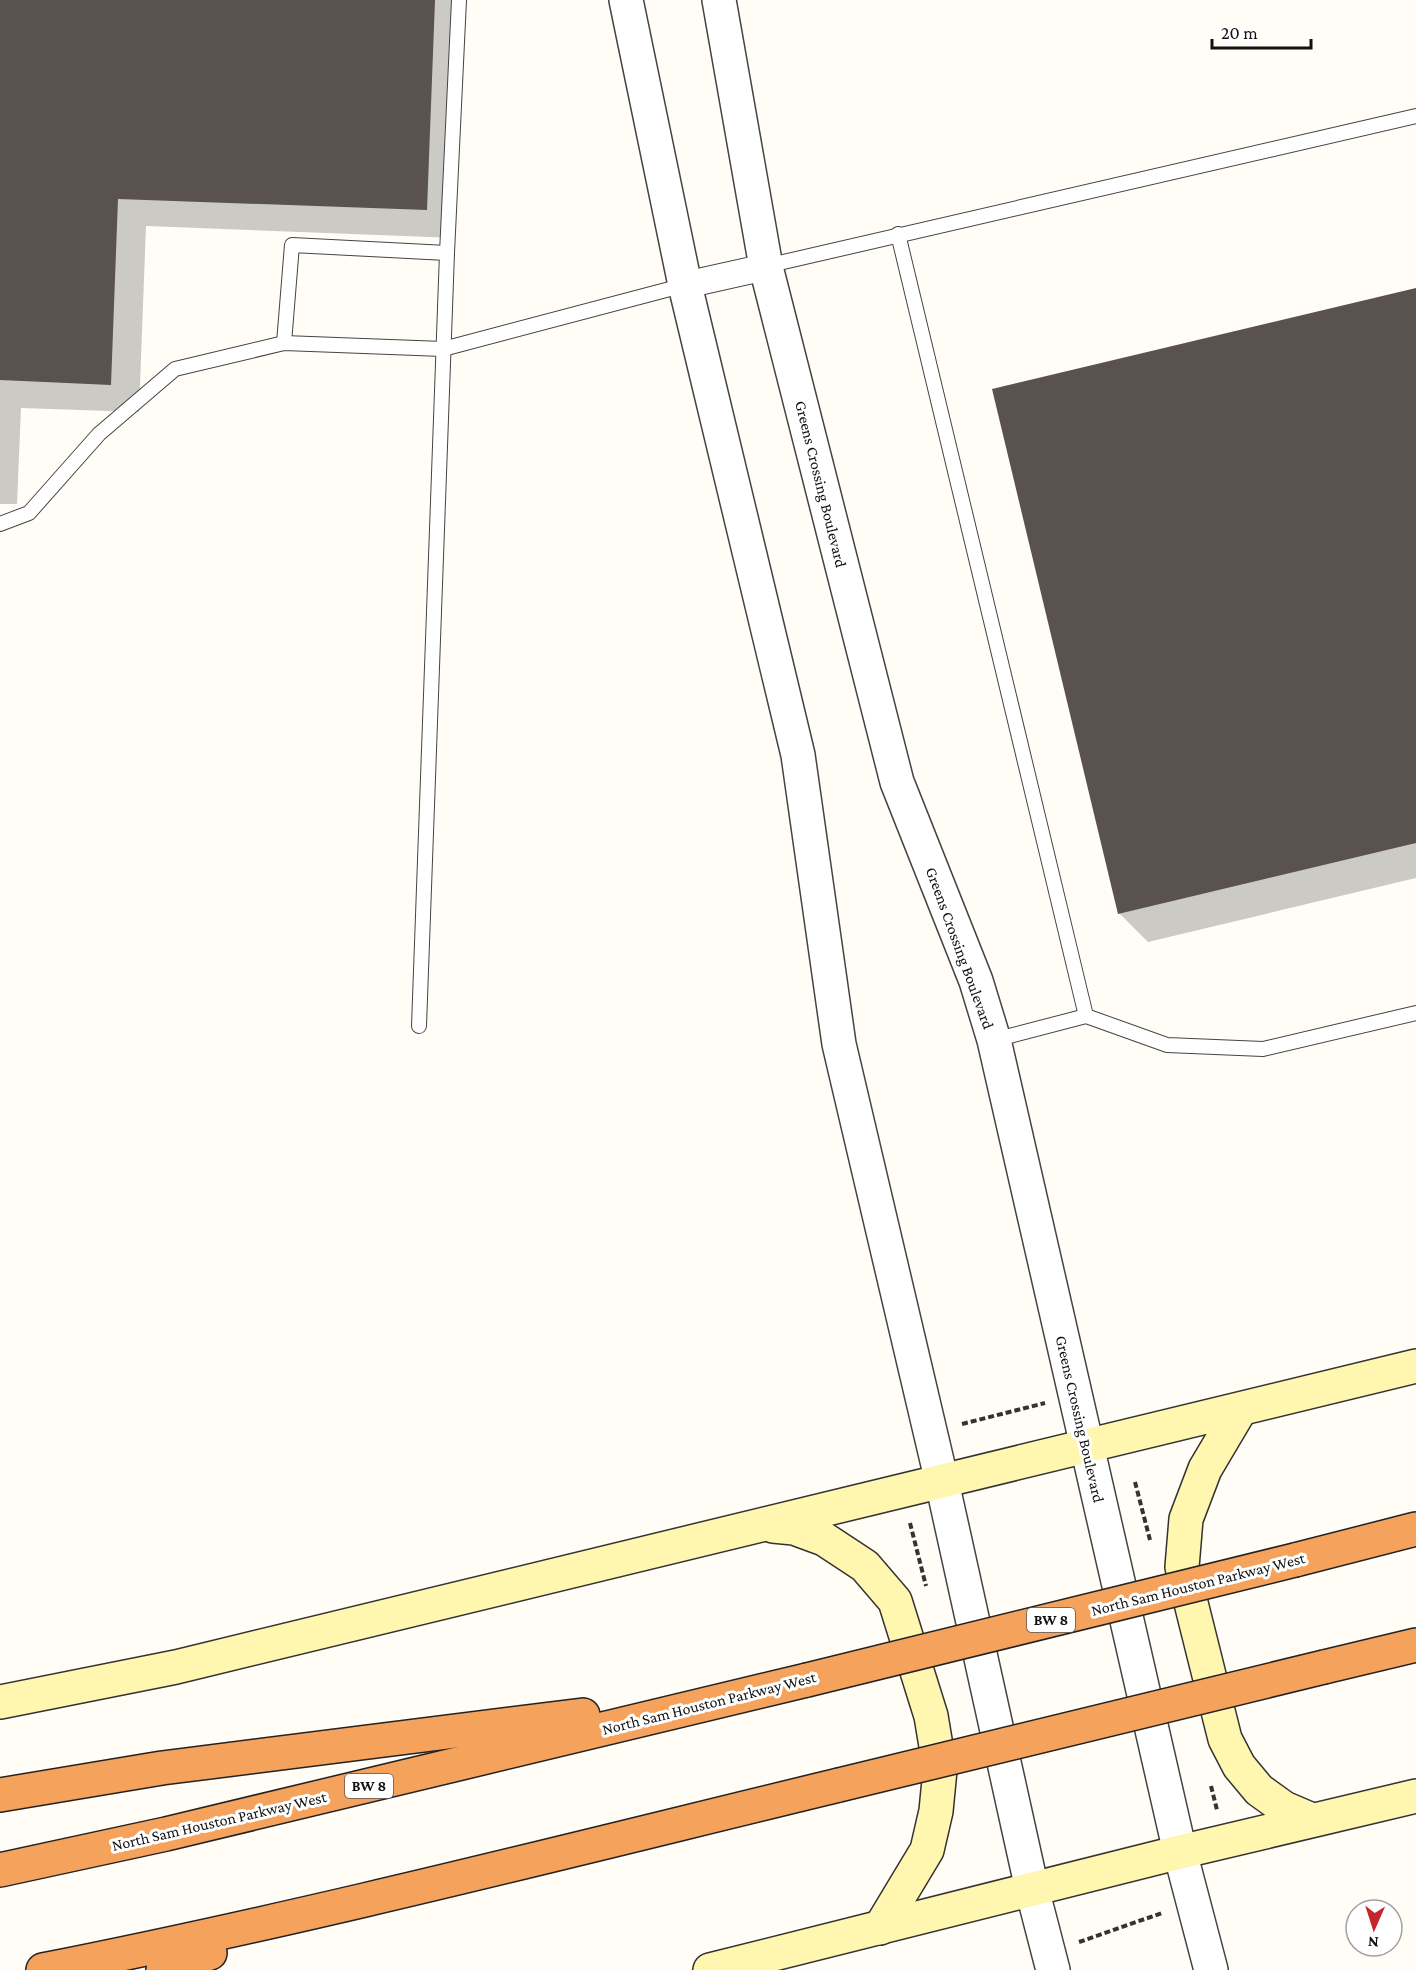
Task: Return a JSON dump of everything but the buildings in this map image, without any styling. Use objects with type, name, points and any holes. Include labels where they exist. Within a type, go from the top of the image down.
[{"type":"highway","name":"North Sam Houston Parkway West","points":[[0,1870],[166,1834],[807,1680],[1416,1529]]},
{"type":"highway","points":[[44,1970],[134,1952],[350,1902],[1416,1644]]},
{"type":"highway","points":[[0,1795],[162,1768],[282,1752],[736,1697]]},
{"type":"highway","points":[[163,1970],[350,1902]]},
{"type":"main road","points":[[0,1702],[176,1667],[1416,1366]]},
{"type":"main road","points":[[1240,1410],[1205,1469],[1186,1519],[1182,1567],[1225,1739],[1234,1757],[1259,1790],[1284,1808],[1312,1820]]},
{"type":"main road","points":[[763,1525],[794,1528],[824,1539],[865,1566],[895,1601],[931,1716],[940,1770],[936,1810],[927,1850],[880,1929]]},
{"type":"main road","points":[[711,1970],[1179,1852],[1416,1796]]},
{"type":"street","points":[[626,0],[685,285],[798,755],[839,1044],[942,1482],[1032,1889],[1053,1970]]},
{"type":"street","name":"Greens Crossing Boulevard","points":[[719,0],[766,267],[897,782],[976,981],[994,1040],[1179,1852],[1211,1970]]},
{"type":"street","points":[[685,285],[766,267]]},
{"type":"lane","points":[[419,1026],[443,349],[459,0]]},
{"type":"lane","points":[[766,267],[898,234],[1416,116]]},
{"type":"lane","points":[[898,234],[1086,1016]]},
{"type":"lane","points":[[285,343],[292,245],[447,253]]},
{"type":"lane","points":[[0,524],[28,513],[99,434],[175,369],[285,343],[443,349],[685,285]]},
{"type":"lane","points":[[994,1040],[1086,1016],[1167,1045],[1263,1049],[1416,1013]]},
{"type":"path","points":[[960,1425],[1049,1402]]},
{"type":"path","points":[[1078,1943],[1165,1912]]}]
